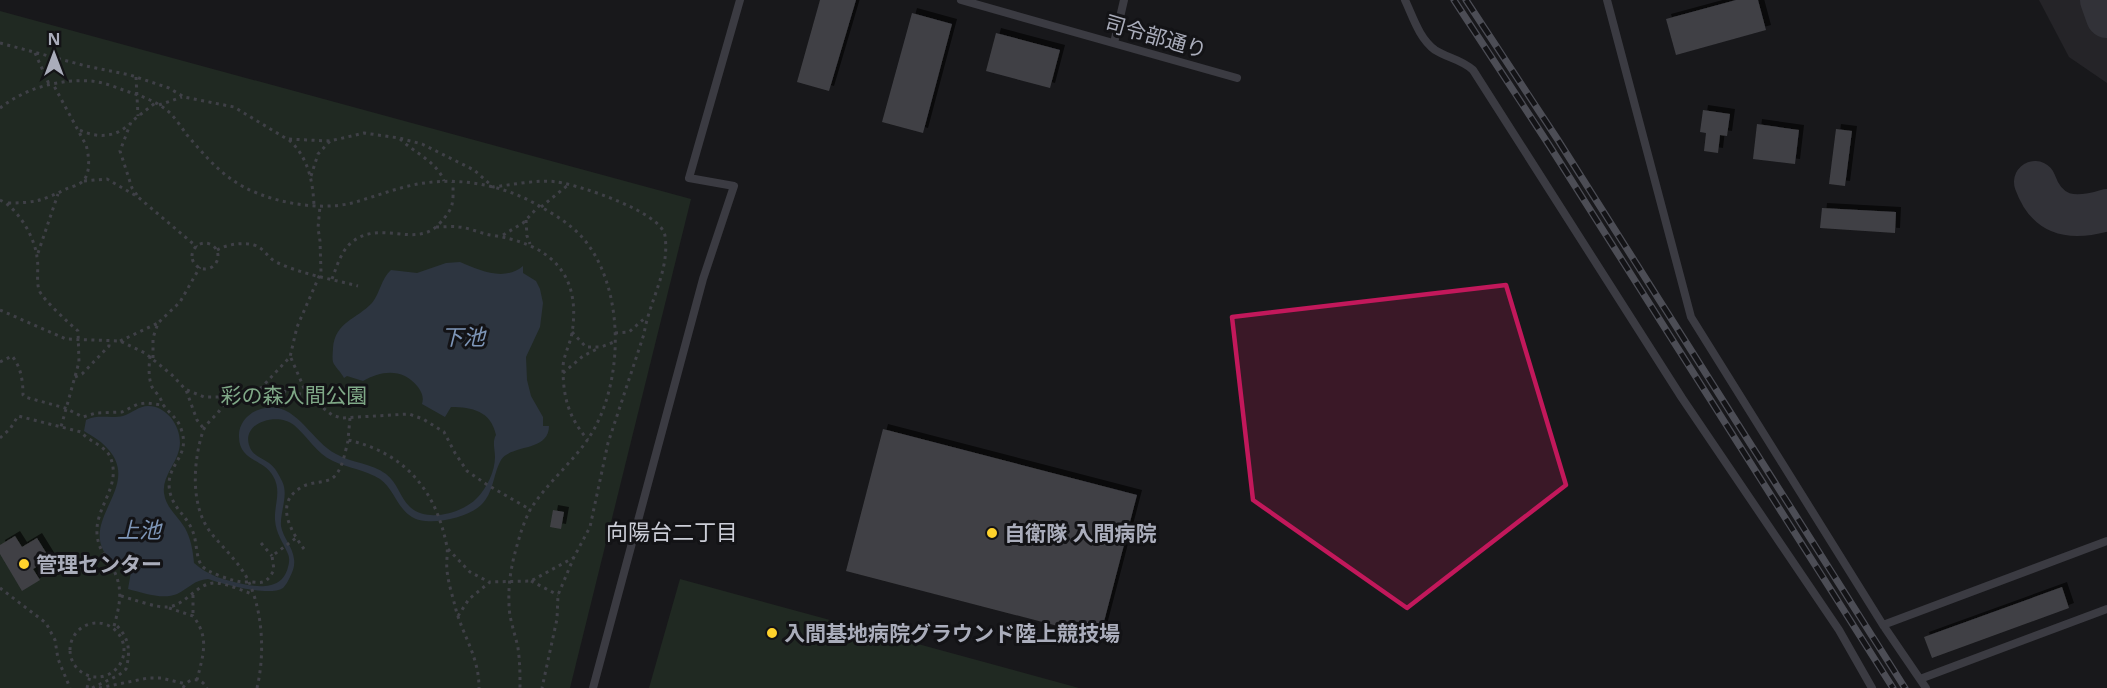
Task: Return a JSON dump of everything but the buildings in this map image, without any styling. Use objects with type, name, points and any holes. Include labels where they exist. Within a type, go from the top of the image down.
[{"type":"lane","points":[[593,688],[703,279],[734,186],[689,178],[740,0]]},
{"type":"lane","name":"司令部通り","points":[[961,0],[1237,78]]},
{"type":"lane","points":[[1114,43],[1124,0]]},
{"type":"lane","points":[[1405,0],[1422,35],[1436,50],[1464,62],[1473,70],[1682,398],[1839,630],[1872,688]]},
{"type":"lane","points":[[1607,0],[1690,317],[1883,625],[1926,688]]},
{"type":"lane","points":[[1883,625],[2107,541]]},
{"type":"lane","points":[[1920,679],[2107,609]]},
{"type":"path","points":[[0,43],[136,77],[169,88],[184,97],[234,107],[287,139],[297,148],[313,183],[314,206]]},
{"type":"path","points":[[35,53],[79,129],[88,152],[88,169],[83,181]]},
{"type":"path","points":[[136,77],[138,116]]},
{"type":"path","points":[[0,108],[26,92],[51,84],[93,81],[149,98],[170,113],[207,158],[235,182],[261,194],[298,204],[320,206],[349,204],[415,185],[453,182],[493,187],[521,196],[539,206],[576,231],[592,248],[602,270],[615,317],[615,365],[601,417],[588,440],[531,510],[517,545],[509,582],[509,604],[520,665],[520,688]]},
{"type":"path","points":[[79,129],[94,136],[110,135],[124,129],[138,116],[157,104],[184,97]]},
{"type":"path","points":[[131,122],[120,151],[132,188],[138,196],[197,247]]},
{"type":"path","points":[[287,139],[330,141],[358,133],[399,138],[435,149],[474,170],[493,187],[557,182],[620,201],[657,224],[665,234],[663,275],[646,317],[644,334],[609,443],[590,527],[558,595],[557,619],[542,688]]},
{"type":"path","points":[[399,138],[435,166],[441,172],[444,182]]},
{"type":"path","points":[[310,176],[318,154],[330,141]]},
{"type":"path","points":[[6,203],[31,203],[83,181],[107,180],[138,196]]},
{"type":"path","points":[[332,279],[344,251],[353,242],[367,234],[379,231],[421,234],[434,230],[451,210],[453,182]]},
{"type":"path","points":[[501,236],[526,220],[539,206],[568,185]]},
{"type":"path","points":[[37,255],[59,193]]},
{"type":"path","points":[[0,200],[21,216],[37,255],[39,290],[78,332],[80,356],[61,427]]},
{"type":"path","points":[[261,388],[290,357],[297,327],[319,275],[320,206]]},
{"type":"path","points":[[526,220],[530,245]]},
{"type":"path","points":[[436,227],[460,227],[530,245],[547,255],[564,272],[573,296],[572,332],[563,365],[565,393],[572,419],[588,440]]},
{"type":"path","points":[[207,243],[217,250],[218,258],[214,265],[207,269],[200,267],[193,260],[193,252],[197,247],[207,243]]},
{"type":"path","points":[[217,250],[235,244],[252,244],[262,249],[274,261],[358,286]]},
{"type":"path","points":[[0,310],[66,339],[120,341],[158,323],[180,302],[200,267]]},
{"type":"path","points":[[615,333],[629,332],[646,317]]},
{"type":"path","points":[[158,323],[153,338],[149,376],[162,405]]},
{"type":"path","points":[[572,332],[586,347],[601,347]]},
{"type":"path","points":[[75,377],[82,374],[109,346],[109,341]]},
{"type":"path","points":[[120,341],[151,357],[186,390],[204,397],[226,397],[261,388],[307,395]]},
{"type":"path","points":[[563,373],[583,356],[615,342]]},
{"type":"path","points":[[0,362],[12,356],[15,360],[23,381],[25,398],[65,408],[83,417],[96,412],[122,412],[138,404],[162,405],[176,418],[183,435],[184,446],[169,480],[170,493],[174,504],[194,535],[198,560],[204,568],[212,572],[242,582],[261,583],[271,576],[274,570],[272,556],[261,543]]},
{"type":"path","points":[[290,357],[307,395],[332,415],[350,418],[409,414],[423,419],[444,432],[467,471],[531,510]]},
{"type":"path","points":[[186,390],[197,420],[204,429]]},
{"type":"path","points":[[226,397],[221,409],[204,429],[195,481],[198,508],[205,525],[240,568],[252,593],[261,634],[261,667],[257,688]]},
{"type":"path","points":[[0,438],[10,429],[18,416],[81,432],[85,438],[111,457],[113,485],[101,512],[97,533],[102,552],[112,568],[121,596],[113,630]]},
{"type":"path","points":[[304,549],[287,520],[288,506],[292,496],[306,485],[331,479],[341,465],[348,440],[350,418]]},
{"type":"path","points":[[348,440],[373,448],[408,468],[431,498],[447,548],[447,573],[458,616],[477,663],[479,688]]},
{"type":"path","points":[[272,556],[296,538]]},
{"type":"path","points":[[447,548],[470,572],[490,582],[531,581],[574,557]]},
{"type":"path","points":[[531,581],[558,595]]},
{"type":"path","points":[[458,616],[469,599],[490,582]]},
{"type":"path","points":[[168,608],[183,602],[204,586],[216,583],[252,593]]},
{"type":"path","points":[[0,588],[46,623],[55,640],[58,658],[70,688]]},
{"type":"path","points":[[193,595],[193,616],[204,639],[197,680]]},
{"type":"path","points":[[121,596],[193,616]]},
{"type":"path","points":[[104,624],[113,630],[122,642],[123,651],[122,660],[110,674],[102,677],[90,676],[77,669],[70,653],[74,636],[87,625],[104,624]]},
{"type":"path","points":[[92,688],[119,675],[126,669],[128,642],[125,634],[115,624]]},
{"type":"path","points":[[87,688],[90,676]]},
{"type":"path","points":[[99,688],[148,678],[161,678],[186,684]]},
{"type":"path","points":[[183,688],[192,680],[197,680],[203,682],[207,688]]},
{"type":"highlighted area","points":[[1506,285],[1566,485],[1407,608],[1253,500],[1232,317]]},
{"type":"shaded area","points":[[2039,0],[2107,0],[2107,83],[2069,57]]},
{"type":"green space","name":"彩の森入間公園","points":[[0,11],[691,199],[570,688],[0,688]]},
{"type":"green space","name":"入間基地病院グラウンド陸上競技場","points":[[680,579],[1079,688],[649,688]]},
{"type":"water","points":[[460,262],[483,271],[500,274],[516,271],[523,266],[523,273],[536,281],[543,303],[540,327],[526,357],[527,380],[531,396],[543,417],[543,426],[549,426],[547,434],[536,444],[506,455],[501,460],[491,489],[481,505],[467,514],[448,520],[419,520],[407,513],[380,479],[327,458],[294,425],[279,419],[271,420],[256,425],[248,437],[252,452],[273,467],[284,486],[281,526],[292,550],[294,566],[284,587],[267,591],[257,590],[208,579],[171,596],[153,595],[128,589],[131,572],[129,566],[122,562],[112,561],[103,550],[100,537],[101,524],[116,487],[118,474],[116,461],[107,448],[84,431],[86,420],[91,418],[123,416],[148,406],[156,407],[168,415],[177,428],[180,443],[165,482],[164,493],[167,503],[187,532],[194,563],[217,577],[243,584],[264,586],[276,583],[285,574],[289,561],[276,525],[276,482],[269,470],[247,455],[240,445],[239,433],[242,424],[247,417],[258,410],[271,407],[282,409],[291,414],[326,448],[386,474],[410,507],[417,512],[435,515],[454,512],[477,498],[490,479],[495,462],[496,435],[490,420],[480,412],[451,407],[445,417],[422,404],[422,393],[406,376],[385,373],[363,381],[347,376],[344,378],[333,359],[333,348],[338,332],[372,303],[391,270],[417,273],[446,263]]},
{"type":"taxiway","points":[[2101,0],[2107,17]]},
{"type":"taxiway","points":[[2035,182],[2047,203],[2064,213],[2084,215],[2107,210]]},
{"type":"railway","points":[[1454,0],[1549,145],[1893,688]]},
{"type":"railway","points":[[1466,0],[1558,140],[1905,688]]},
{"type":"place","name":"自衛隊 入間病院","points":[[992,533]]},
{"type":"place","name":"管理センター","points":[[24,564]]},
{"type":"place","name":"入間基地病院グラウンド陸上競技場","points":[[772,633]]},
{"type":"district","name":"向陽台二丁目","points":[[672,531]]},
{"type":"water label","name":"下池","points":[[463,336]]},
{"type":"water label","name":"上池","points":[[139,529]]}]
